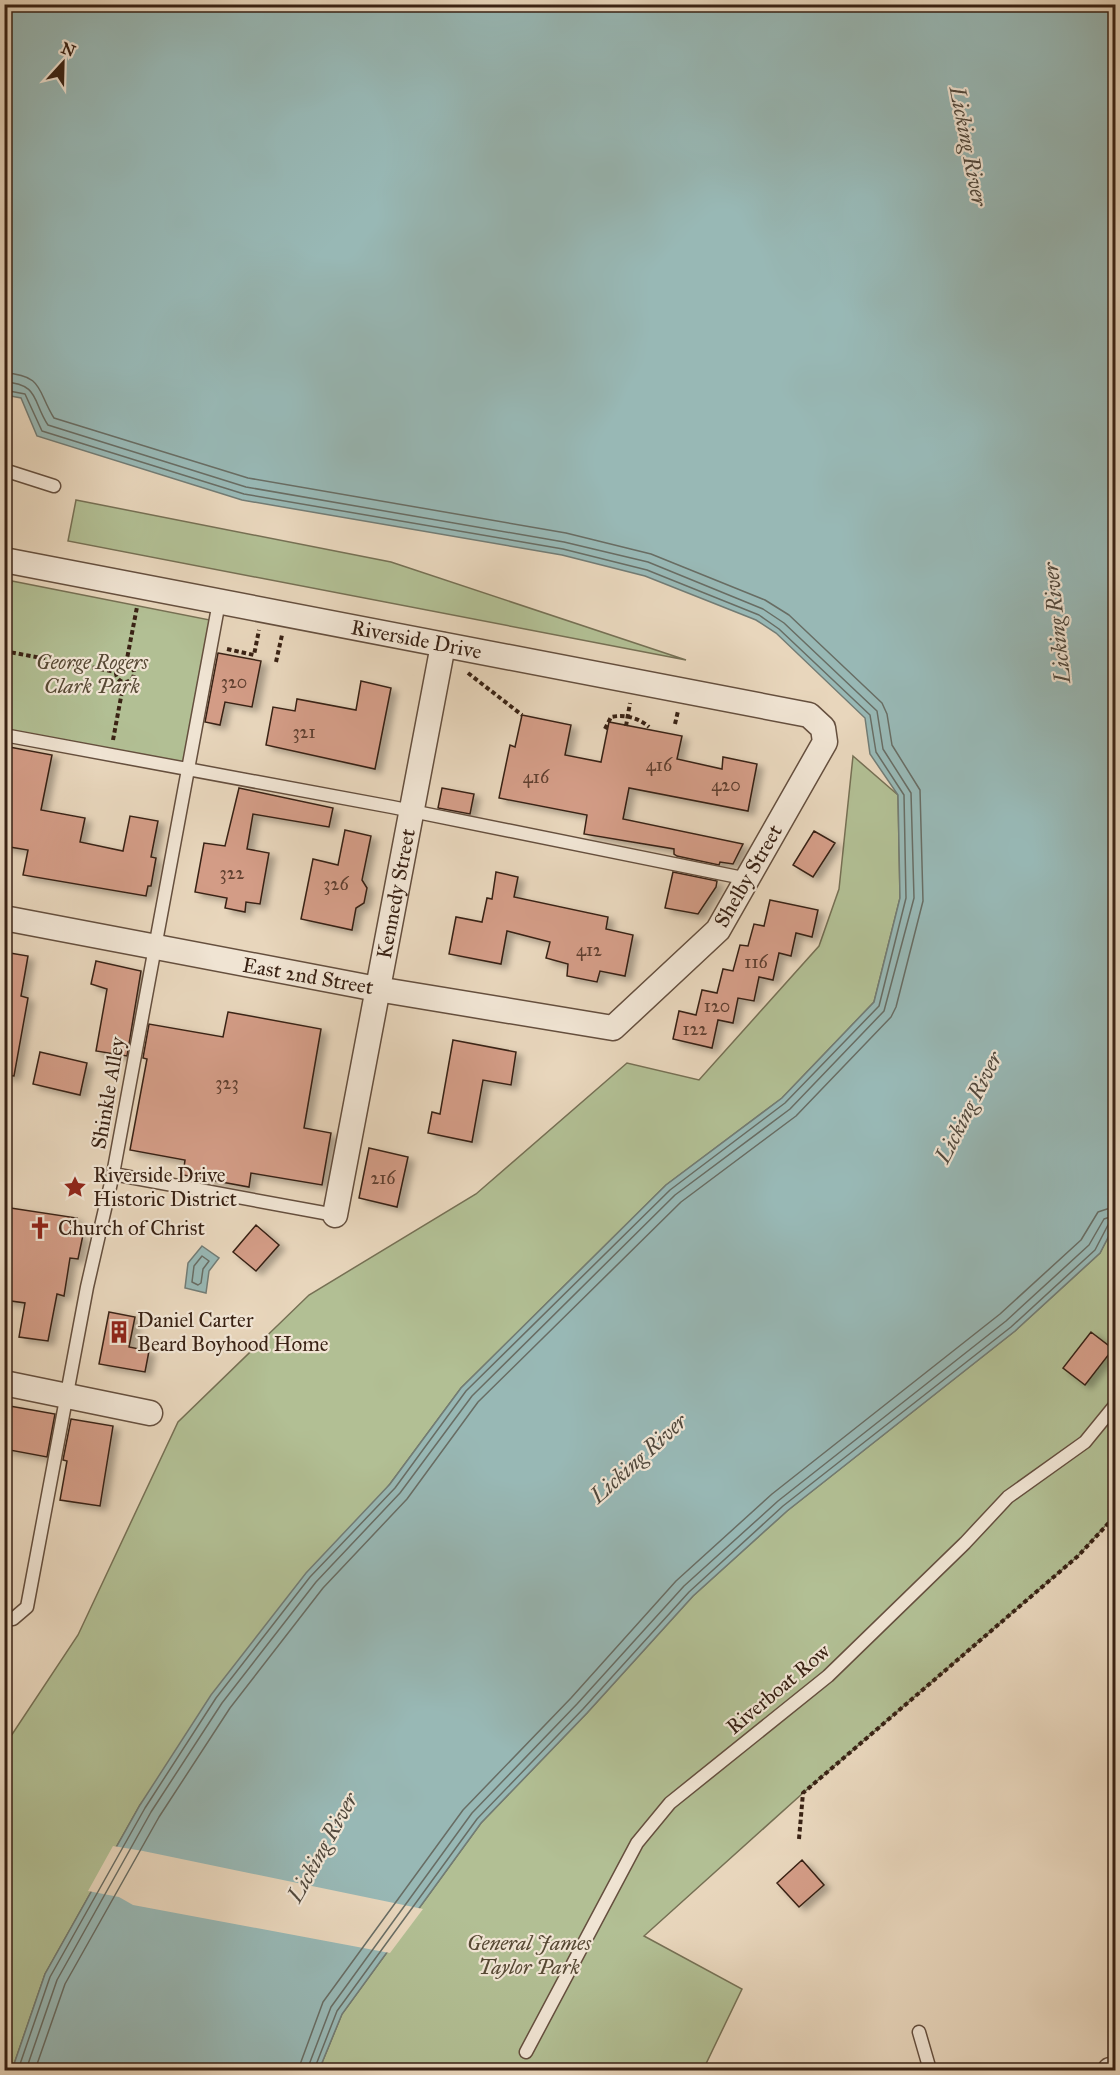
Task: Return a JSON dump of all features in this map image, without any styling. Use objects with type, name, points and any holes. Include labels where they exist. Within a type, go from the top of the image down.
[{"type":"street","name":"Riverside Drive","points":[[4,560],[809,715],[823,728]]},
{"type":"street","name":"Kennedy Street","points":[[335,1215],[443,645]]},
{"type":"street","name":"Shelby Street","points":[[613,1028],[718,930],[825,741],[823,728]]},
{"type":"street","name":"East 2nd Street","points":[[4,918],[377,989],[613,1028]]},
{"type":"street","points":[[4,1383],[150,1413]]},
{"type":"street","points":[[1110,2070],[1116,2069]]},
{"type":"lane","points":[[4,470],[54,486]]},
{"type":"lane","name":"Shinkle Alley","points":[[9,1618],[27,1607],[87,1287],[113,1174],[219,602]]},
{"type":"lane","points":[[4,735],[411,811],[748,879]]},
{"type":"lane","points":[[113,1174],[335,1215]]},
{"type":"lane","name":"Riverboat Row","points":[[526,2052],[637,1843],[670,1803],[828,1676],[965,1543],[1008,1497],[1085,1442],[1116,1404]]},
{"type":"lane","points":[[919,2032],[930,2070]]},
{"type":"path","points":[[126,664],[136,612]]},
{"type":"path","points":[[227,649],[254,655],[259,630]]},
{"type":"path","points":[[276,662],[283,631]]},
{"type":"path","points":[[4,651],[116,672]]},
{"type":"path","points":[[126,664],[132,669],[133,675],[130,680],[124,681],[117,678],[116,672],[121,665],[126,664]]},
{"type":"path","points":[[462,666],[470,677],[522,715]]},
{"type":"path","points":[[110,754],[124,681]]},
{"type":"path","points":[[626,726],[631,698]]},
{"type":"path","points":[[675,724],[678,707]]},
{"type":"path","points":[[605,729],[611,717],[642,720],[649,727]]},
{"type":"path","points":[[799,1839],[803,1793],[1078,1556],[1116,1515]]},
{"type":"green space","points":[[76,500],[391,562],[686,660],[68,541]]},
{"type":"green space","name":"George Rogers Clark Park","points":[[12,581],[215,621],[187,768],[5,735],[5,621]]},
{"type":"green space","points":[[853,756],[898,795],[900,898],[874,1002],[782,1098],[666,1185],[461,1388],[390,1484],[140,1805],[45,1974],[12,2070],[5,2070],[5,1745],[78,1635],[178,1422],[309,1295],[476,1194],[627,1063],[699,1080],[819,946],[839,889]]},
{"type":"green space","name":"General James Taylor Park","points":[[1115,1224],[1115,1515],[1078,1556],[803,1793],[644,1936],[742,1989],[703,2070],[319,2070],[342,2014],[481,1823],[587,1713],[693,1596],[787,1511],[1015,1331],[1100,1253]]},
{"type":"water","name":"Licking River","points":[[5,5],[1115,5],[1115,1224],[1100,1253],[1015,1331],[787,1511],[693,1596],[587,1713],[481,1823],[342,2014],[319,2070],[12,2070],[45,1974],[140,1805],[211,1695],[306,1573],[390,1484],[461,1388],[666,1185],[782,1098],[874,1002],[900,898],[898,795],[870,754],[865,718],[776,633],[756,620],[645,576],[562,555],[242,500],[37,436],[21,398],[5,395]]},
{"type":"water","points":[[202,1246],[219,1258],[209,1271],[206,1293],[185,1288],[188,1263]]},
{"type":"pier","points":[[113,1846],[423,1909],[390,1953],[133,1905],[119,1897],[88,1891]]},
{"type":"building","points":[[218,653],[261,661],[252,707],[225,702],[220,725],[205,722]]},
{"type":"building","points":[[361,681],[391,688],[375,769],[266,745],[273,707],[295,711],[297,699],[356,710]]},
{"type":"building","points":[[522,715],[571,725],[565,755],[601,762],[609,722],[682,736],[677,759],[722,769],[723,757],[757,764],[748,811],[629,788],[623,819],[743,844],[733,864],[720,862],[719,865],[677,856],[674,854],[674,849],[584,834],[587,815],[499,798],[510,745],[515,747]]},
{"type":"building","points":[[4,746],[52,755],[41,810],[85,818],[80,842],[123,851],[130,816],[158,821],[151,857],[156,858],[151,886],[148,886],[146,896],[23,875],[28,850],[4,846]]},
{"type":"building","points":[[239,788],[333,808],[329,827],[253,814],[247,849],[269,853],[260,904],[246,902],[245,912],[225,908],[227,898],[195,892],[204,843],[225,846]]},
{"type":"building","points":[[442,788],[474,794],[470,814],[438,808]]},
{"type":"building","points":[[345,830],[371,836],[362,880],[367,888],[364,903],[356,908],[352,930],[301,919],[313,859],[338,865]]},
{"type":"building","points":[[814,831],[835,843],[813,877],[793,865]]},
{"type":"building","points":[[496,872],[518,877],[514,897],[608,917],[606,929],[633,935],[625,976],[600,971],[597,982],[567,976],[568,964],[546,958],[550,942],[507,931],[501,964],[449,954],[456,917],[482,922],[487,898],[492,899]]},
{"type":"building","points":[[673,872],[717,881],[716,887],[698,914],[665,908]]},
{"type":"building","points":[[770,900],[818,910],[812,937],[796,933],[791,956],[779,953],[773,980],[759,977],[754,1001],[738,998],[733,1023],[718,1020],[712,1048],[673,1039],[679,1011],[696,1015],[702,990],[717,993],[723,969],[733,971],[740,945],[748,946],[754,924],[764,926]]},
{"type":"building","points":[[4,952],[28,956],[21,996],[28,998],[14,1076],[4,1075]]},
{"type":"building","points":[[96,961],[141,971],[127,1056],[96,1051],[107,989],[91,984]]},
{"type":"building","points":[[228,1012],[321,1029],[304,1128],[331,1133],[322,1185],[251,1173],[249,1187],[183,1175],[185,1160],[130,1150],[147,1059],[143,1058],[149,1024],[223,1037]]},
{"type":"building","points":[[453,1040],[516,1052],[511,1085],[483,1080],[472,1142],[428,1133],[432,1112],[440,1114]]},
{"type":"building","points":[[40,1052],[87,1063],[80,1095],[33,1084]]},
{"type":"building","points":[[369,1148],[408,1157],[397,1207],[359,1198]]},
{"type":"building","points":[[4,1207],[77,1218],[74,1233],[83,1235],[78,1259],[70,1258],[64,1296],[57,1294],[48,1341],[19,1337],[25,1303],[4,1300]]},
{"type":"building","points":[[256,1225],[279,1245],[256,1271],[233,1252]]},
{"type":"building","name":"Daniel Carter Beard Boyhood Home","points":[[109,1312],[135,1317],[129,1347],[149,1351],[145,1372],[99,1364]]},
{"type":"building","points":[[1091,1332],[1113,1349],[1085,1385],[1063,1368]]},
{"type":"building","points":[[4,1405],[55,1414],[47,1457],[4,1449]]},
{"type":"building","points":[[71,1419],[113,1426],[100,1506],[60,1500],[67,1461],[63,1460]]},
{"type":"building","points":[[802,1860],[824,1885],[799,1907],[777,1883]]},
{"type":"place","name":"Riverside Drive Historic District","points":[[75,1187]]},
{"type":"place","name":"Church of Christ","points":[[40,1228]]},
{"type":"place","name":"Daniel Carter Beard Boyhood Home","points":[[119,1332]]}]
